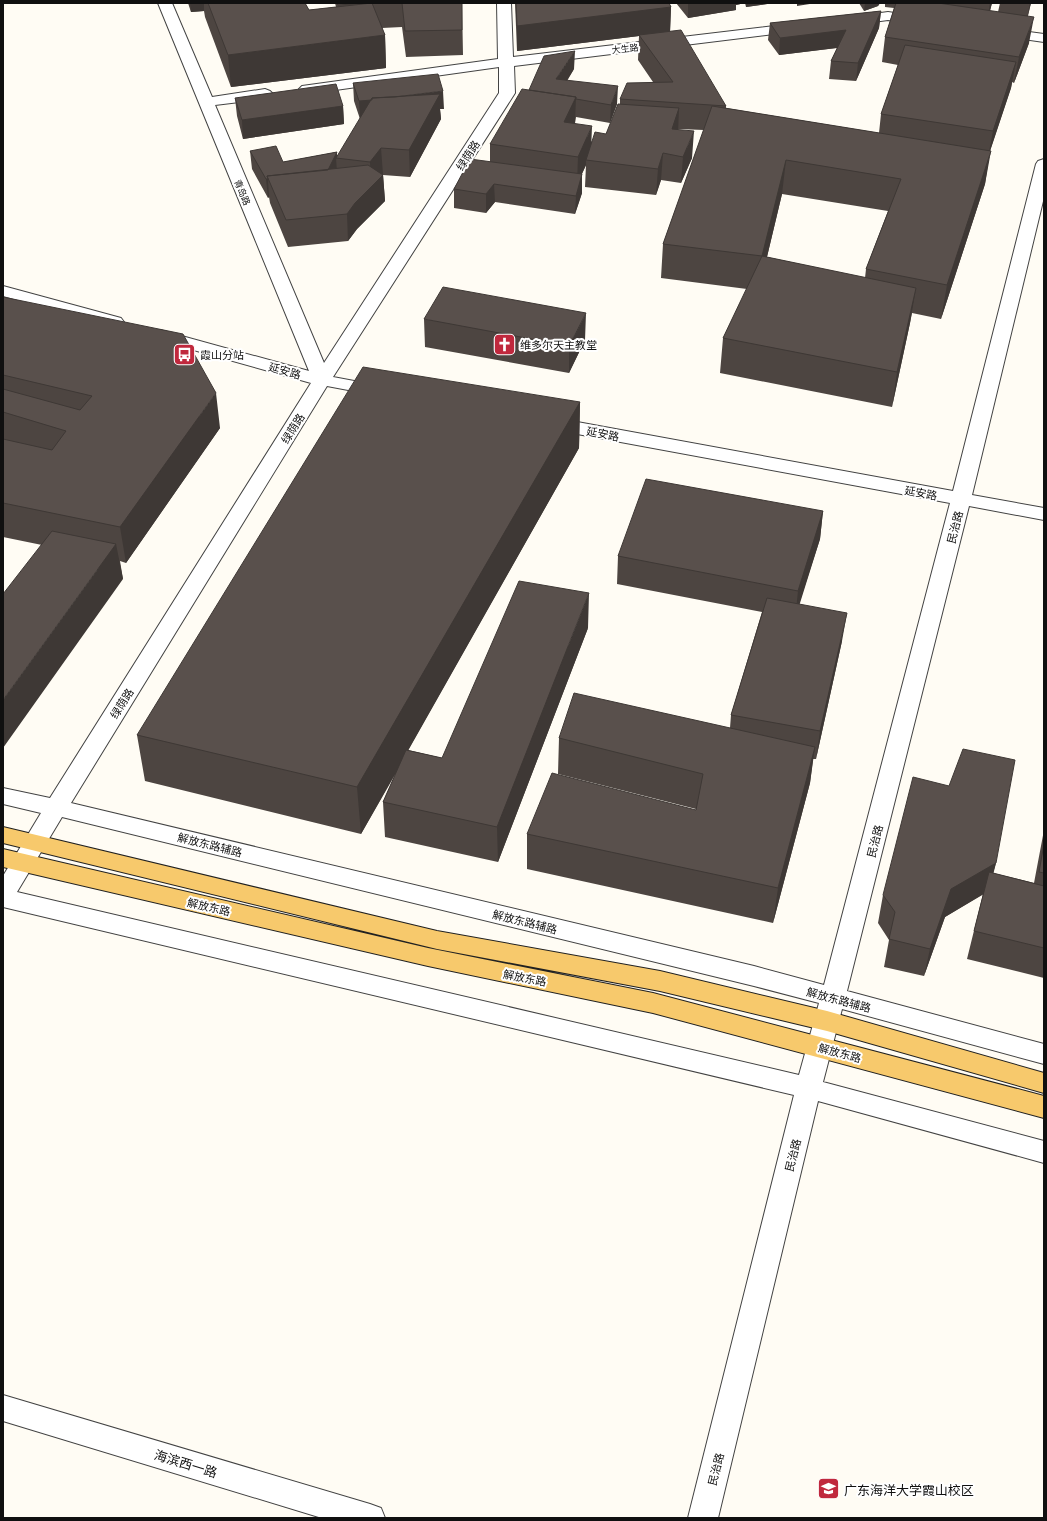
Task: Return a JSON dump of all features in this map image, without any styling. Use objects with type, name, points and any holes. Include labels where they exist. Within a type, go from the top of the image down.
[{"type":"main road","name":"解放东路","points":[[3,835],[20,854],[428,957],[653,1003],[1044,1107]]},
{"type":"main road","name":"解放东路","points":[[20,854],[437,940],[660,981],[827,1021],[1044,1083]]},
{"type":"street","name":"青岛路","points":[[164,3],[322,380]]},
{"type":"street","name":"绿荫路","points":[[3,897],[20,854],[507,93],[504,3]]},
{"type":"street","points":[[833,23],[888,16],[935,23]]},
{"type":"street","name":"大生路","points":[[293,91],[506,62],[810,26]]},
{"type":"street","points":[[989,30],[1044,38]]},
{"type":"street","points":[[206,102],[277,93]]},
{"type":"street","name":"民治路","points":[[703,1518],[808,1088],[827,1021],[962,499],[1044,164]]},
{"type":"street","name":"延安路","points":[[3,291],[322,380],[400,395]]},
{"type":"street","name":"延安路","points":[[533,420],[1044,514]]},
{"type":"street","name":"解放东路辅路","points":[[3,796],[124,823],[754,976],[1044,1054]]},
{"type":"street","points":[[3,897],[808,1088],[1044,1152]]},
{"type":"street","name":"海滨西一路","points":[[3,1408],[370,1518]]},
{"type":"building","points":[[208,3],[305,3],[309,10],[372,3],[385,35],[228,55]]},
{"type":"building","points":[[337,3],[368,3],[338,5]]},
{"type":"building","points":[[402,3],[462,3],[462,30],[405,31]]},
{"type":"building","points":[[516,3],[669,3],[671,7],[517,26]]},
{"type":"building","points":[[896,3],[938,3],[1034,17],[1019,57],[885,37]]},
{"type":"building","points":[[881,11],[858,63],[831,61],[846,30],[780,38],[770,23]]},
{"type":"building","points":[[681,30],[726,106],[620,99],[627,83],[673,82],[639,35]]},
{"type":"building","points":[[905,45],[1016,62],[993,131],[881,114]]},
{"type":"building","points":[[575,51],[556,79],[618,86],[611,105],[576,99],[576,97],[529,90],[544,56]]},
{"type":"building","points":[[438,74],[443,91],[395,97],[372,98],[372,100],[359,101],[353,83]]},
{"type":"building","points":[[336,84],[343,106],[242,120],[235,98]]},
{"type":"building","points":[[522,89],[576,97],[564,122],[592,126],[578,157],[490,144]]},
{"type":"building","points":[[440,94],[409,150],[381,148],[370,162],[336,158],[372,98]]},
{"type":"building","points":[[618,104],[679,108],[672,129],[694,131],[683,157],[663,153],[658,169],[586,160],[595,132],[606,134]]},
{"type":"building","points":[[712,106],[991,151],[947,285],[866,269],[901,179],[786,160],[762,256],[663,244]]},
{"type":"building","points":[[276,146],[283,162],[337,152],[328,170],[267,176],[268,179],[266,179],[250,151]]},
{"type":"building","points":[[470,159],[582,174],[576,196],[494,184],[486,194],[454,189]]},
{"type":"building","points":[[368,165],[383,175],[355,203],[347,214],[286,220],[267,176]]},
{"type":"building","points":[[762,256],[916,288],[897,372],[723,338]]},
{"type":"building","points":[[443,287],[586,313],[569,346],[424,319]]},
{"type":"building","points":[[3,297],[183,334],[216,393],[120,527],[3,503],[3,439],[52,450],[66,431],[3,412],[3,389],[80,410],[92,396],[3,375]]},
{"type":"building","points":[[363,367],[580,402],[357,787],[137,735]]},
{"type":"building","points":[[646,479],[823,511],[798,591],[618,556]]},
{"type":"building","points":[[52,531],[116,544],[3,700],[3,594]]},
{"type":"building","points":[[519,581],[589,593],[497,827],[383,802],[406,750],[442,758]]},
{"type":"building","points":[[767,598],[847,613],[820,731],[731,715]]},
{"type":"building","points":[[574,693],[815,747],[778,888],[527,834],[552,773],[696,810],[703,774],[559,738]]},
{"type":"building","points":[[963,749],[1015,760],[996,863],[951,889],[930,949],[889,939],[895,912],[883,895],[913,777],[949,786]]},
{"type":"building","points":[[1044,844],[1044,873],[1039,872]]},
{"type":"building","points":[[989,872],[1044,886],[1044,948],[974,931]]},
{"type":"place","name":"维多尔天主教堂","points":[[505,344]]},
{"type":"place","name":"霞山分站","points":[[185,354]]},
{"type":"place","name":"广东海洋大学霞山校区","points":[[829,1489]]}]
